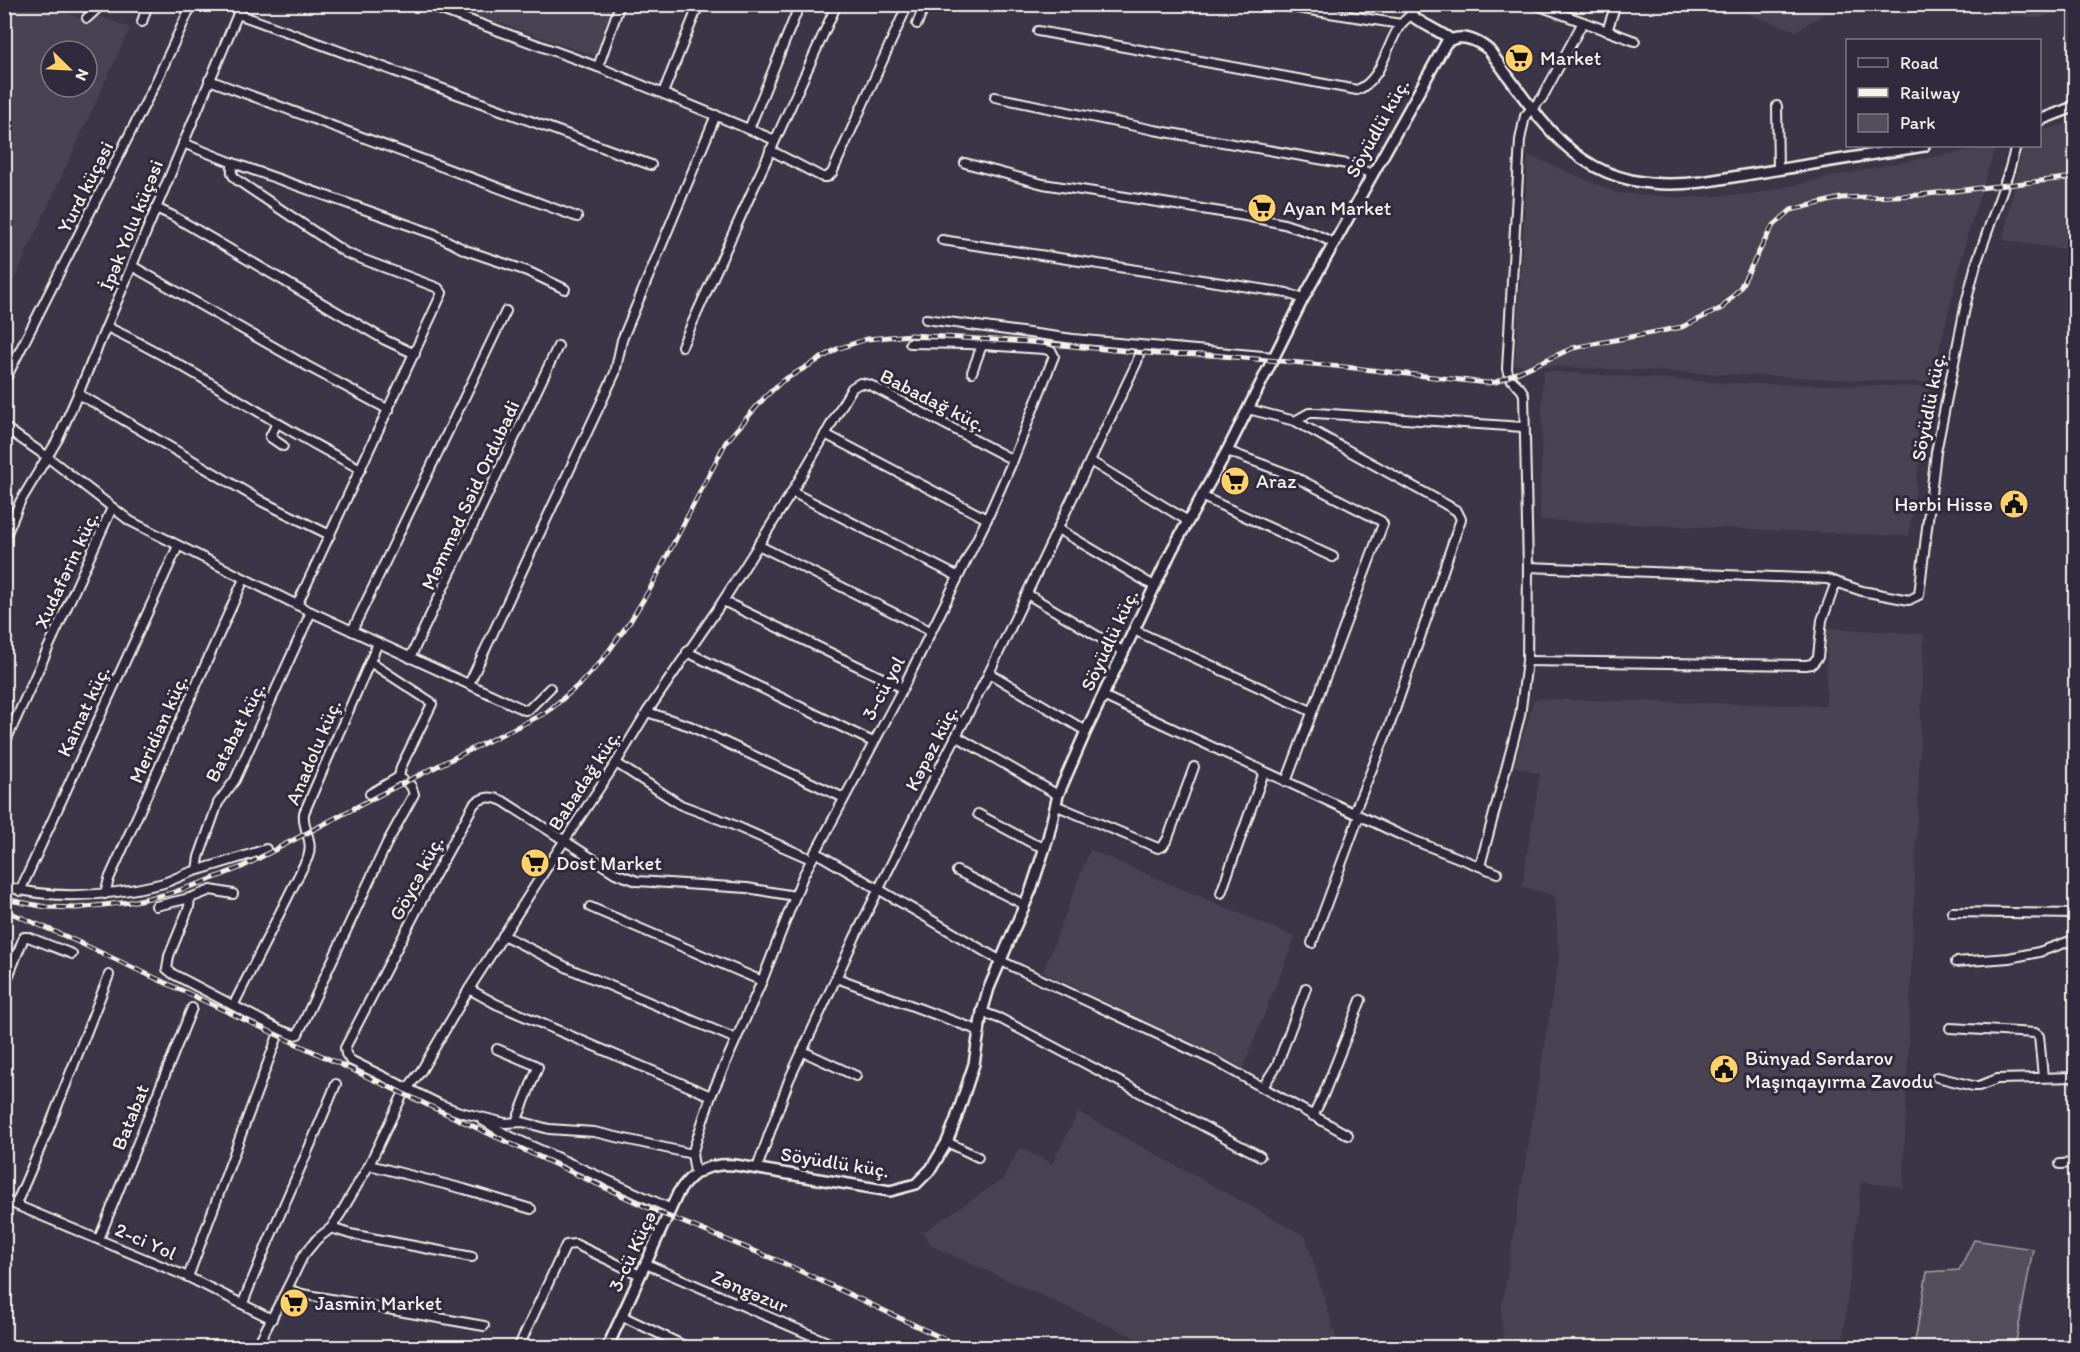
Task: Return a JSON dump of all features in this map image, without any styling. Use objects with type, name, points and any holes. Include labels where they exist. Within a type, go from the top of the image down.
[{"type":"street","points":[[87,18],[102,4]]},
{"type":"street","points":[[142,22],[148,4]]},
{"type":"street","name":"Yurd küçəsi","points":[[4,382],[155,84],[192,4]]},
{"type":"street","name":"İpək Yolu küçəsi","points":[[4,540],[20,502],[58,439],[78,394],[242,4]]},
{"type":"street","points":[[425,4],[598,67],[775,140]]},
{"type":"street","points":[[598,67],[620,4]]},
{"type":"street","points":[[663,93],[699,4]]},
{"type":"street","points":[[749,129],[800,4]]},
{"type":"street","points":[[682,346],[837,4]]},
{"type":"street","points":[[770,150],[822,177],[827,177],[832,173],[908,4]]},
{"type":"street","points":[[917,24],[925,4]]},
{"type":"street","points":[[1272,4],[1401,24]]},
{"type":"street","points":[[1534,4],[1635,41]]},
{"type":"street","points":[[1607,31],[1616,4]]},
{"type":"street","points":[[1038,31],[1357,90],[1366,87],[1375,76],[1401,24],[1412,9]]},
{"type":"street","points":[[1412,9],[1415,18],[1436,28],[1450,39],[1467,38],[1483,45],[1551,132],[1576,156],[1616,177],[1636,182],[1676,185],[1918,147]]},
{"type":"street","points":[[238,14],[651,165]]},
{"type":"street","points":[[1480,866],[1520,716],[1527,661],[1528,567],[1524,395],[1520,387],[1509,378],[1507,369],[1520,140],[1525,116],[1533,110],[1549,88],[1583,22]]},
{"type":"street","name":"Söyüdlü küç.","points":[[695,1172],[723,1164],[890,1191],[909,1187],[924,1178],[946,1142],[965,1092],[989,988],[1025,905],[1045,848],[1057,800],[1086,731],[1154,586],[1227,451],[1303,300],[1440,51],[1450,39]]},
{"type":"street","points":[[209,80],[577,217]]},
{"type":"street","points":[[995,96],[1154,130],[1347,164],[1372,174]]},
{"type":"street","points":[[1777,106],[1778,170]]},
{"type":"street","points":[[2041,120],[2076,106]]},
{"type":"street","points":[[469,684],[615,373],[622,340],[716,115]]},
{"type":"street","points":[[183,143],[434,234],[465,250],[526,271],[565,289]]},
{"type":"street","name":"Söyüdlü küç.","points":[[1528,567],[1818,578],[1862,591],[1909,600],[1919,595],[1936,453],[1966,303],[1986,233],[2016,147]]},
{"type":"street","points":[[233,163],[232,176],[293,216],[331,245],[361,260],[441,290],[442,297],[297,605]]},
{"type":"street","points":[[965,163],[1043,184],[1284,224],[1334,243]]},
{"type":"street","points":[[156,208],[385,340],[415,354]]},
{"type":"street","points":[[942,240],[1287,293],[1303,300]]},
{"type":"street","points":[[132,266],[389,410]]},
{"type":"street","points":[[352,631],[507,311]]},
{"type":"street","points":[[926,319],[1141,346],[1274,357]]},
{"type":"street","points":[[107,327],[202,377],[277,423],[361,469]]},
{"type":"street","name":"3-cü yol","points":[[695,1172],[692,1154],[711,1096],[762,981],[795,896],[813,856],[903,688],[987,519],[1013,460],[1054,354],[1045,350],[982,345],[910,343]]},
{"type":"street","points":[[972,372],[982,345]]},
{"type":"street","name":"Məmməd Səid Ordubadi","points":[[411,658],[558,346]]},
{"type":"street","name":"Kəpəz küç.","points":[[757,1168],[802,1051],[879,888],[1027,594],[1137,362],[1141,346]]},
{"type":"street","name":"Babadağ küç.","points":[[256,1347],[303,1256],[341,1213],[369,1165],[400,1101],[421,1071],[469,989],[647,712],[723,601],[792,492],[852,388],[860,383],[870,385],[1013,460]]},
{"type":"street","points":[[78,394],[263,502],[330,535]]},
{"type":"street","points":[[1248,409],[1295,421],[1445,504],[1456,511],[1461,519],[1312,943]]},
{"type":"street","points":[[1295,421],[1309,413],[1316,413],[1523,427]]},
{"type":"street","points":[[277,423],[270,437],[283,446]]},
{"type":"street","points":[[4,428],[46,456],[130,521],[311,612],[525,710],[529,709],[550,688]]},
{"type":"street","points":[[825,434],[987,519]]},
{"type":"street","points":[[1227,451],[1291,476],[1383,524],[1286,782]]},
{"type":"street","points":[[1090,461],[1188,521]]},
{"type":"street","points":[[792,492],[957,576]]},
{"type":"street","points":[[1201,496],[1333,557]]},
{"type":"street","name":"Xudafərin küç.","points":[[4,745],[112,508]]},
{"type":"street","points":[[1058,529],[1154,586]]},
{"type":"street","points":[[758,545],[930,631]]},
{"type":"street","name":"Kainat küç.","points":[[20,891],[178,546]]},
{"type":"street","name":"Meridian küç.","points":[[105,894],[109,879],[244,579]]},
{"type":"street","points":[[1527,661],[1812,664],[1818,657],[1822,620],[1836,582]]},
{"type":"street","points":[[1027,594],[1124,652]]},
{"type":"street","points":[[723,601],[903,688]]},
{"type":"street","name":"Batabat küç.","points":[[197,870],[199,857],[218,803],[235,780],[311,612]]},
{"type":"street","points":[[1134,630],[1311,711]]},
{"type":"street","name":"Anadolu küç.","points":[[234,1004],[308,856],[311,845],[304,826],[304,813],[378,643]]},
{"type":"street","points":[[687,652],[873,742]]},
{"type":"street","points":[[370,662],[432,704],[401,767],[399,777],[370,794]]},
{"type":"street","points":[[989,673],[1086,731]]},
{"type":"street","points":[[1103,696],[1405,837],[1497,873]]},
{"type":"street","points":[[647,712],[690,726],[844,798]]},
{"type":"street","points":[[956,736],[1057,800],[1158,848],[1163,846],[1168,838],[1194,767]]},
{"type":"street","points":[[616,763],[681,805],[813,856],[879,888],[1002,961],[1215,1061],[1348,1134]]},
{"type":"street","points":[[1221,893],[1264,772]]},
{"type":"street","points":[[190,898],[189,907],[169,956],[167,969],[280,1030],[294,1035],[298,1034],[387,843],[414,794],[411,786],[399,777]]},
{"type":"street","name":"Göycə küç.","points":[[408,1089],[350,1060],[346,1054],[348,1040],[474,804],[481,798],[496,798],[615,873],[637,881],[667,885],[747,888],[795,896]]},
{"type":"street","points":[[978,814],[1045,848]]},
{"type":"street","points":[[4,886],[43,895],[105,894],[163,883],[266,849]]},
{"type":"street","points":[[957,871],[1025,905]]},
{"type":"street","points":[[156,906],[190,898],[211,890],[233,894]]},
{"type":"street","points":[[590,907],[762,981]]},
{"type":"street","points":[[1952,912],[2076,914]]},
{"type":"street","points":[[503,936],[578,973],[736,1039]]},
{"type":"street","points":[[4,987],[24,938],[27,937],[72,954]]},
{"type":"street","points":[[1956,962],[2009,958],[2039,952],[2076,939]]},
{"type":"street","points":[[16,1204],[48,1130],[108,975]]},
{"type":"street","points":[[837,978],[980,1031]]},
{"type":"street","points":[[1263,1087],[1277,1065],[1306,988]]},
{"type":"street","points":[[469,989],[496,1004],[711,1096]]},
{"type":"street","points":[[1313,1116],[1361,1000]]},
{"type":"street","name":"Batabat","points":[[99,1239],[192,1008]]},
{"type":"street","points":[[982,1012],[1001,1019],[1260,1156]]},
{"type":"street","points":[[1950,1028],[2035,1033],[2039,1036],[2043,1077]]},
{"type":"street","points":[[188,1277],[280,1030]]},
{"type":"street","points":[[497,1049],[538,1067],[516,1122]]},
{"type":"street","points":[[802,1051],[856,1076]]},
{"type":"street","points":[[1937,1077],[1979,1086],[1997,1079],[2076,1077]]},
{"type":"street","points":[[243,1303],[277,1218],[302,1167],[336,1084]]},
{"type":"street","points":[[408,1089],[439,1104],[505,1123],[522,1122],[549,1129],[594,1132],[692,1154]]},
{"type":"street","points":[[475,1116],[507,1135],[671,1209]]},
{"type":"street","points":[[946,1142],[978,1157]]},
{"type":"street","points":[[2060,1164],[2076,1163]]},
{"type":"street","points":[[369,1165],[531,1209]]},
{"type":"street","name":"3-cü Küçə","points":[[607,1347],[683,1185],[695,1172]]},
{"type":"street","name":"2-ci Yol","points":[[4,1200],[188,1277],[272,1319]]},
{"type":"street","points":[[330,1228],[350,1234],[472,1257]]},
{"type":"street","points":[[518,1347],[566,1245],[575,1244],[640,1275]]},
{"type":"street","name":"Zəngəzur","points":[[646,1264],[841,1347]]},
{"type":"street","points":[[287,1289],[302,1294],[484,1326]]},
{"type":"street","points":[[622,1316],[689,1347]]},
{"type":"shaded area","points":[[613,4],[595,56],[447,5]]},
{"type":"shaded area","points":[[5,5],[49,5],[92,24],[97,15],[130,28],[99,95],[99,39],[39,39],[39,99],[97,99],[5,299]]},
{"type":"shaded area","points":[[1723,5],[1838,5],[1796,31]]},
{"type":"shaded area","points":[[1914,5],[2063,5],[2062,11],[2038,18]]},
{"type":"shaded area","points":[[2075,121],[2075,251],[2003,240],[2023,147],[2041,147],[2041,131]]},
{"type":"shaded area","points":[[1996,147],[1968,232],[1931,383],[1515,365],[1528,155],[1617,193],[1683,198],[1752,194],[1887,165]]},
{"type":"shaded area","points":[[1543,371],[1724,383],[1929,387],[1909,536],[1540,520]]},
{"type":"shaded area","name":"Bünyad Sərdarov Maşınqayırma Zavodu","points":[[1827,628],[1924,634],[1903,1187],[1861,1182],[1842,1347],[1504,1347],[1501,1312],[1559,957],[1555,896],[1522,886],[1540,774],[1514,766],[1534,699],[1826,706]]},
{"type":"shaded area","points":[[1090,850],[1295,937],[1243,1068],[1043,972]]},
{"type":"shaded area","points":[[1078,1112],[1305,1236],[1339,1347],[1156,1347],[932,1246],[923,1232],[1003,1179],[1020,1148],[1052,1164]]},
{"type":"green space","points":[[1974,1240],[2033,1249],[2015,1347],[1914,1347],[1927,1272],[1959,1270]]},
{"type":"railway","points":[[4,899],[46,907],[77,908],[130,902],[168,894],[204,882],[242,867],[387,791],[547,712],[581,683],[603,659],[631,620],[651,587],[726,442],[782,381],[837,349],[867,339],[911,335],[1029,342],[1157,354],[1212,355],[1487,383],[1496,382],[1573,348],[1682,327],[1722,308],[1740,288],[1772,227],[1791,210],[1841,198],[1919,195],[2076,177]]},
{"type":"railway","points":[[4,910],[65,936],[655,1211],[779,1261],[963,1348]]},
{"type":"place","name":"Market","points":[[1519,58]]},
{"type":"place","name":"Ayan Market","points":[[1262,208]]},
{"type":"place","name":"Araz","points":[[1235,481]]},
{"type":"place","name":"Hərbi Hissə","points":[[2014,504]]},
{"type":"place","name":"Dost Market","points":[[535,863]]},
{"type":"place","name":"Bünyad Sərdarov Maşınqayırma Zavodu","points":[[1724,1069]]},
{"type":"place","name":"Jasmin Market","points":[[294,1303]]}]
